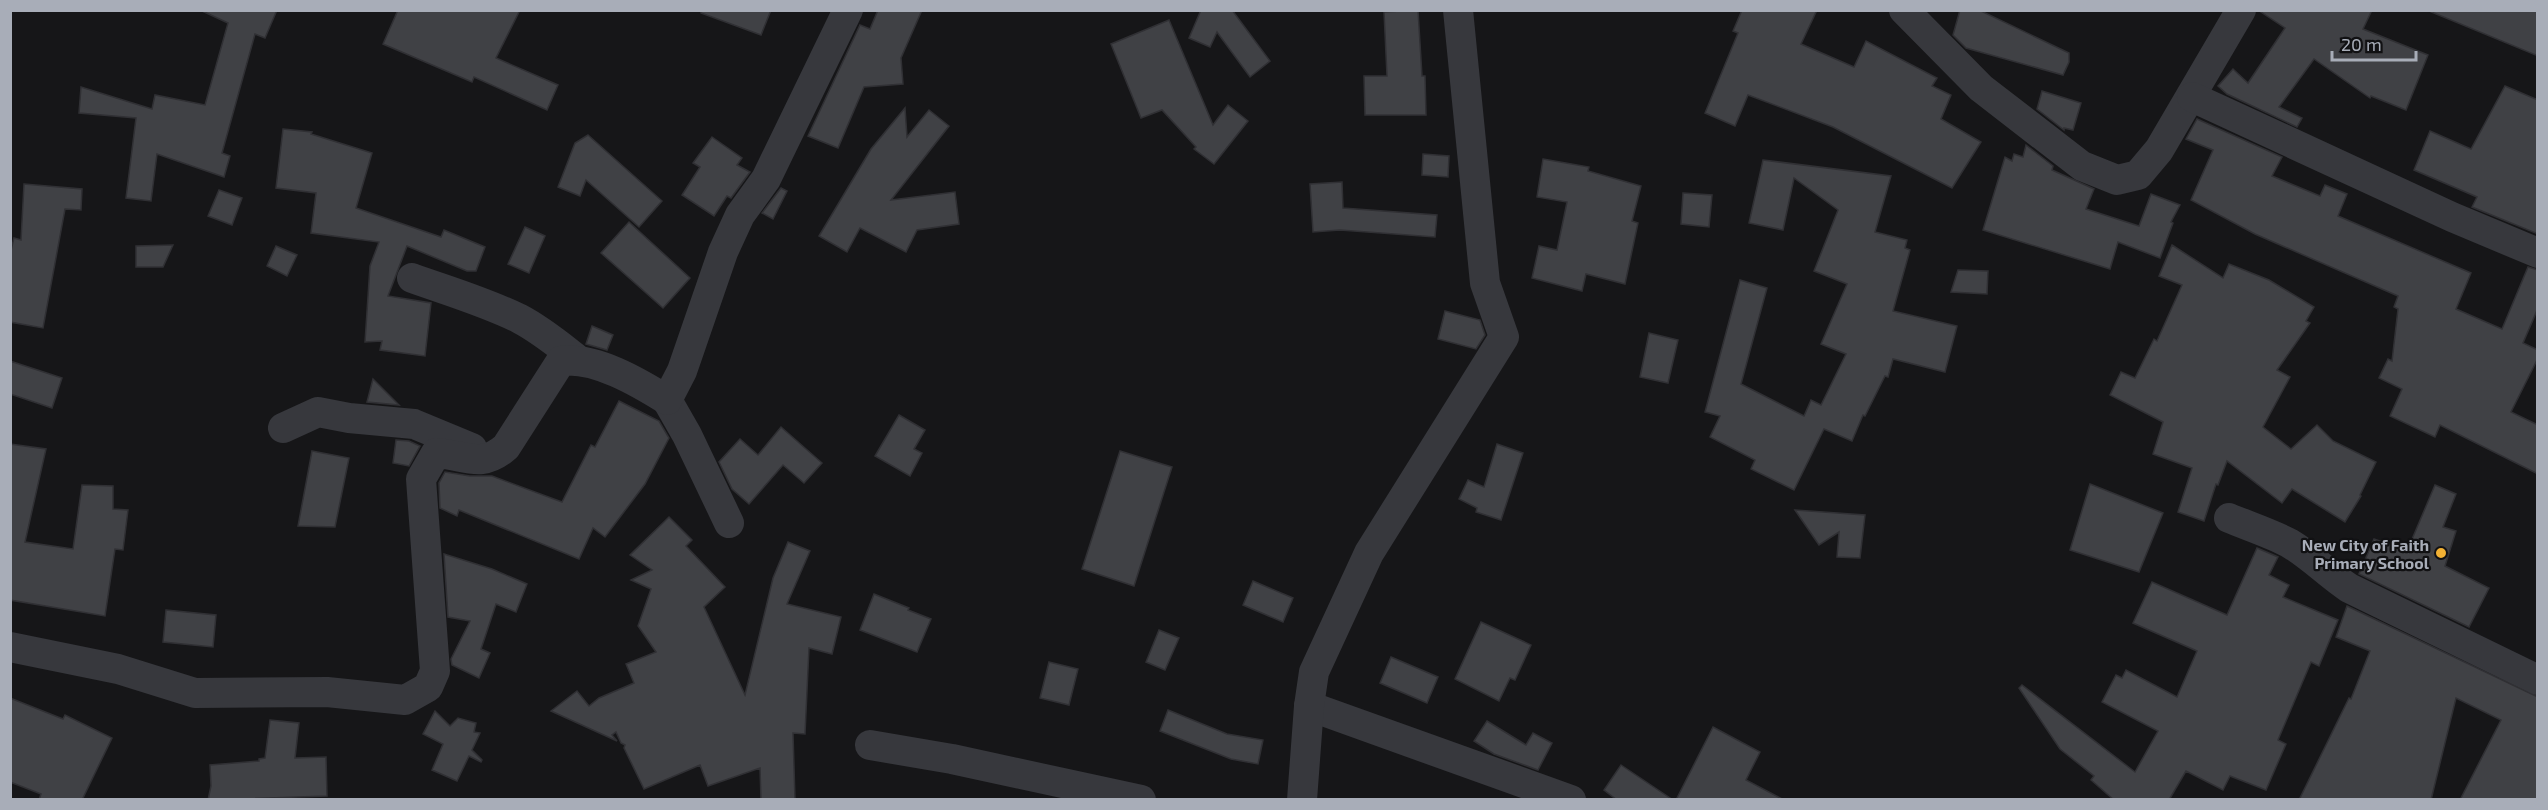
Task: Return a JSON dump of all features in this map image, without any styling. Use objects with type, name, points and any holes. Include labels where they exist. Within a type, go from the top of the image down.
[{"type":"street","points":[[667,400],[682,371],[735,224],[766,179],[848,10]]},
{"type":"street","points":[[1302,800],[1309,706],[1314,672],[1368,553],[1504,338],[1485,283],[1458,10]]},
{"type":"street","points":[[1904,10],[1981,88],[2082,166],[2116,180],[2138,175],[2159,150],[2241,10]]},
{"type":"street","points":[[2192,97],[2452,217],[2538,253]]},
{"type":"street","points":[[412,278],[484,303],[521,320],[547,335],[577,359],[613,372],[667,400],[687,435],[729,523]]},
{"type":"street","points":[[10,647],[118,669],[195,693],[327,692],[405,700],[428,687],[435,671],[421,479],[436,453],[455,454],[482,460],[494,458],[506,447],[561,361],[577,359]]},
{"type":"street","points":[[283,428],[318,412],[349,418],[414,424],[494,458]]},
{"type":"street","points":[[2229,518],[2289,543],[2312,559],[2327,574],[2349,588],[2538,680]]},
{"type":"street","points":[[1309,706],[1571,800]]},
{"type":"street","points":[[870,745],[952,759],[1141,800]]},
{"type":"building","points":[[200,10],[277,10],[265,38],[255,34],[222,153],[230,156],[224,177],[157,154],[151,201],[126,198],[136,118],[79,113],[81,87],[152,109],[155,95],[205,105],[228,23]]},
{"type":"building","points":[[398,10],[520,10],[496,58],[558,85],[547,110],[474,77],[472,82],[383,44]]},
{"type":"building","points":[[701,10],[771,10],[761,35],[701,13]]},
{"type":"building","points":[[878,10],[922,10],[901,58],[903,84],[864,87],[838,148],[808,136],[860,25],[870,29]]},
{"type":"building","points":[[1201,10],[1232,10],[1270,61],[1250,77],[1217,32],[1210,47],[1189,38]]},
{"type":"building","points":[[1418,10],[1422,76],[1425,76],[1426,115],[1365,115],[1364,76],[1387,76],[1384,12]]},
{"type":"building","points":[[1742,10],[1817,10],[1801,44],[1854,67],[1866,41],[1937,78],[1932,86],[1951,95],[1941,119],[1981,142],[1952,188],[1833,127],[1748,95],[1735,126],[1705,113],[1738,33],[1733,31]]},
{"type":"building","points":[[1960,10],[1979,10],[2069,53],[2069,62],[2063,75],[1966,48],[1953,35]]},
{"type":"building","points":[[2258,10],[2372,10],[2363,29],[2428,55],[2406,110],[2371,96],[2370,98],[2314,59],[2279,107],[2302,118],[2297,127],[2227,94],[2218,86],[2233,69],[2248,83],[2285,28]]},
{"type":"building","points":[[2538,10],[2538,56],[2429,11]]},
{"type":"building","points":[[1169,20],[1213,125],[1228,105],[1248,121],[1214,164],[1194,149],[1196,147],[1162,110],[1141,118],[1111,44]]},
{"type":"building","points":[[2505,86],[2538,100],[2538,234],[2472,207],[2477,197],[2414,170],[2430,131],[2471,149]]},
{"type":"building","points":[[2042,91],[2081,103],[2073,130],[2064,128],[2064,130],[2037,109]]},
{"type":"building","points":[[905,108],[907,137],[929,110],[949,126],[891,200],[955,192],[959,224],[917,230],[906,252],[860,228],[847,252],[819,236],[871,149]]},
{"type":"building","points":[[2197,119],[2282,157],[2272,176],[2320,196],[2325,185],[2347,194],[2338,216],[2471,273],[2456,309],[2502,329],[2528,267],[2538,270],[2538,308],[2523,343],[2538,350],[2538,358],[2511,412],[2538,425],[2538,474],[2440,425],[2435,437],[2390,416],[2402,389],[2379,378],[2388,359],[2392,361],[2398,309],[2394,307],[2398,296],[2255,234],[2191,200],[2213,150],[2186,139]]},
{"type":"building","points":[[283,129],[312,132],[311,134],[372,153],[356,208],[441,237],[444,230],[485,247],[476,271],[467,271],[407,246],[388,296],[431,303],[425,356],[380,350],[382,341],[365,342],[370,266],[379,242],[311,233],[316,193],[276,188]]},
{"type":"building","points":[[588,135],[662,201],[639,227],[586,180],[580,196],[558,187],[575,143]]},
{"type":"building","points":[[712,137],[742,158],[737,165],[750,172],[731,198],[727,196],[714,216],[682,195],[700,167],[693,163]]},
{"type":"building","points":[[2026,145],[2053,166],[2052,170],[2094,189],[2086,209],[2139,226],[2151,194],[2180,205],[2171,222],[2173,223],[2160,258],[2118,242],[2110,269],[1983,230],[2005,157],[2012,161],[2014,154],[2023,157]]},
{"type":"building","points":[[1423,154],[1449,156],[1448,177],[1422,175]]},
{"type":"building","points":[[1543,159],[1589,167],[1588,171],[1641,186],[1632,221],[1638,223],[1625,284],[1586,274],[1582,291],[1532,278],[1539,246],[1557,250],[1567,202],[1537,197]]},
{"type":"building","points":[[1763,160],[1891,176],[1875,232],[1907,240],[1905,248],[1910,250],[1893,311],[1957,326],[1945,372],[1893,359],[1888,377],[1885,376],[1865,416],[1863,415],[1852,441],[1824,429],[1794,490],[1751,469],[1755,460],[1710,437],[1720,416],[1705,412],[1740,280],[1767,288],[1741,384],[1804,416],[1811,400],[1821,405],[1846,354],[1821,344],[1847,284],[1814,271],[1838,210],[1794,178],[1783,230],[1749,223]]},
{"type":"building","points":[[1342,182],[1343,208],[1437,215],[1435,237],[1340,230],[1313,232],[1310,184]]},
{"type":"building","points":[[24,184],[82,189],[81,210],[65,209],[43,328],[10,322],[10,254],[14,238],[21,240]]},
{"type":"building","points":[[781,188],[787,191],[773,219],[762,213]]},
{"type":"building","points":[[219,190],[242,198],[232,225],[208,216]]},
{"type":"building","points":[[1683,193],[1712,195],[1709,227],[1681,224]]},
{"type":"building","points":[[629,222],[690,278],[663,308],[601,253]]},
{"type":"building","points":[[525,227],[545,236],[529,273],[508,264]]},
{"type":"building","points":[[173,245],[163,267],[136,267],[136,246]]},
{"type":"building","points":[[2172,245],[2223,278],[2229,264],[2269,280],[2314,307],[2306,321],[2310,323],[2277,370],[2290,377],[2263,427],[2291,449],[2317,425],[2333,441],[2376,462],[2361,496],[2345,522],[2292,489],[2282,503],[2227,461],[2218,485],[2216,484],[2204,521],[2178,512],[2192,468],[2153,454],[2163,422],[2110,395],[2121,372],[2135,378],[2154,339],[2157,341],[2182,285],[2159,276]]},
{"type":"building","points":[[276,246],[297,255],[287,276],[267,266]]},
{"type":"building","points":[[1958,270],[1988,271],[1987,294],[1951,292]]},
{"type":"building","points":[[1445,311],[1480,320],[1485,335],[1476,349],[1438,339]]},
{"type":"building","points":[[592,326],[613,335],[607,350],[586,344]]},
{"type":"building","points":[[1649,333],[1678,340],[1668,383],[1640,377]]},
{"type":"building","points":[[10,361],[62,378],[52,408],[10,394]]},
{"type":"building","points":[[373,379],[399,405],[367,402]]},
{"type":"building","points":[[619,401],[659,421],[669,438],[645,484],[605,537],[593,528],[579,559],[459,510],[457,516],[440,508],[439,483],[445,472],[470,476],[492,476],[562,502],[591,445],[595,447]]},
{"type":"building","points":[[899,415],[925,430],[914,449],[922,453],[910,476],[875,456]]},
{"type":"building","points":[[781,427],[822,463],[804,483],[783,465],[749,504],[732,489],[719,462],[740,439],[758,455]]},
{"type":"building","points":[[396,440],[409,441],[420,446],[409,466],[393,463]]},
{"type":"building","points":[[10,444],[46,449],[25,542],[73,549],[82,485],[113,486],[113,509],[128,510],[123,550],[115,549],[105,616],[10,600]]},
{"type":"building","points":[[1497,444],[1523,453],[1501,520],[1476,512],[1477,508],[1459,499],[1468,480],[1484,487]]},
{"type":"building","points":[[312,451],[349,458],[335,527],[298,526]]},
{"type":"building","points":[[1120,451],[1172,467],[1134,586],[1082,569]]},
{"type":"building","points":[[2090,484],[2163,513],[2139,572],[2070,550]]},
{"type":"building","points":[[2435,485],[2456,494],[2443,527],[2456,531],[2445,566],[2489,588],[2469,627],[2359,574],[2374,539],[2407,551]]},
{"type":"building","points":[[1795,510],[1865,515],[1860,558],[1837,557],[1839,532],[1819,545]]},
{"type":"building","points":[[669,517],[692,540],[686,546],[725,587],[704,607],[745,695],[773,578],[788,542],[810,551],[787,604],[841,617],[832,654],[809,648],[805,734],[793,733],[795,800],[761,800],[760,768],[708,786],[700,765],[644,789],[624,748],[625,745],[621,743],[616,732],[612,735],[617,741],[551,711],[577,691],[589,706],[599,698],[634,683],[626,664],[656,652],[638,626],[651,589],[631,580],[652,570],[630,555]]},
{"type":"building","points":[[2257,548],[2278,557],[2269,575],[2289,585],[2283,597],[2338,620],[2319,666],[2311,662],[2278,740],[2286,744],[2266,790],[2230,776],[2223,790],[2186,771],[2169,800],[2114,800],[2091,780],[2094,776],[2060,749],[2019,688],[2022,685],[2135,772],[2158,731],[2102,702],[2116,675],[2122,678],[2126,670],[2177,697],[2197,651],[2133,623],[2152,582],[2227,615]]},
{"type":"building","points":[[444,554],[492,569],[527,584],[516,612],[496,604],[481,649],[490,653],[479,678],[452,665],[451,659],[470,621],[448,617]]},
{"type":"building","points":[[1253,581],[1293,598],[1283,622],[1243,605]]},
{"type":"building","points":[[874,594],[931,619],[917,652],[860,630]]},
{"type":"building","points":[[2347,606],[2538,697],[2538,800],[2460,800],[2501,720],[2456,698],[2431,800],[2299,800],[2349,698],[2351,699],[2370,651],[2336,637]]},
{"type":"building","points":[[166,610],[216,615],[213,647],[163,642]]},
{"type":"building","points":[[1481,622],[1531,645],[1515,680],[1510,678],[1499,701],[1455,679]]},
{"type":"building","points":[[1159,630],[1179,638],[1165,670],[1146,662]]},
{"type":"building","points":[[1391,657],[1438,677],[1427,703],[1380,683]]},
{"type":"building","points":[[1049,662],[1078,669],[1069,705],[1040,698]]},
{"type":"building","points":[[10,698],[63,719],[65,715],[112,738],[82,800],[39,800],[41,794],[10,782]]},
{"type":"building","points":[[1168,710],[1227,734],[1263,740],[1258,764],[1231,759],[1160,731]]},
{"type":"building","points":[[435,711],[450,726],[458,718],[476,723],[474,732],[480,733],[472,750],[482,760],[481,762],[469,756],[457,781],[432,770],[443,744],[423,734]]},
{"type":"building","points":[[270,720],[299,723],[295,758],[326,757],[327,796],[208,800],[211,786],[210,765],[259,761],[265,758]]},
{"type":"building","points":[[1487,721],[1526,745],[1533,733],[1552,743],[1538,770],[1494,754],[1474,741]]},
{"type":"building","points":[[1713,727],[1760,752],[1746,780],[1784,800],[1676,800]]},
{"type":"building","points":[[1621,765],[1673,800],[1617,800],[1604,790]]},
{"type":"place","name":"New City of Faith Primary School","points":[[2441,553]]}]
